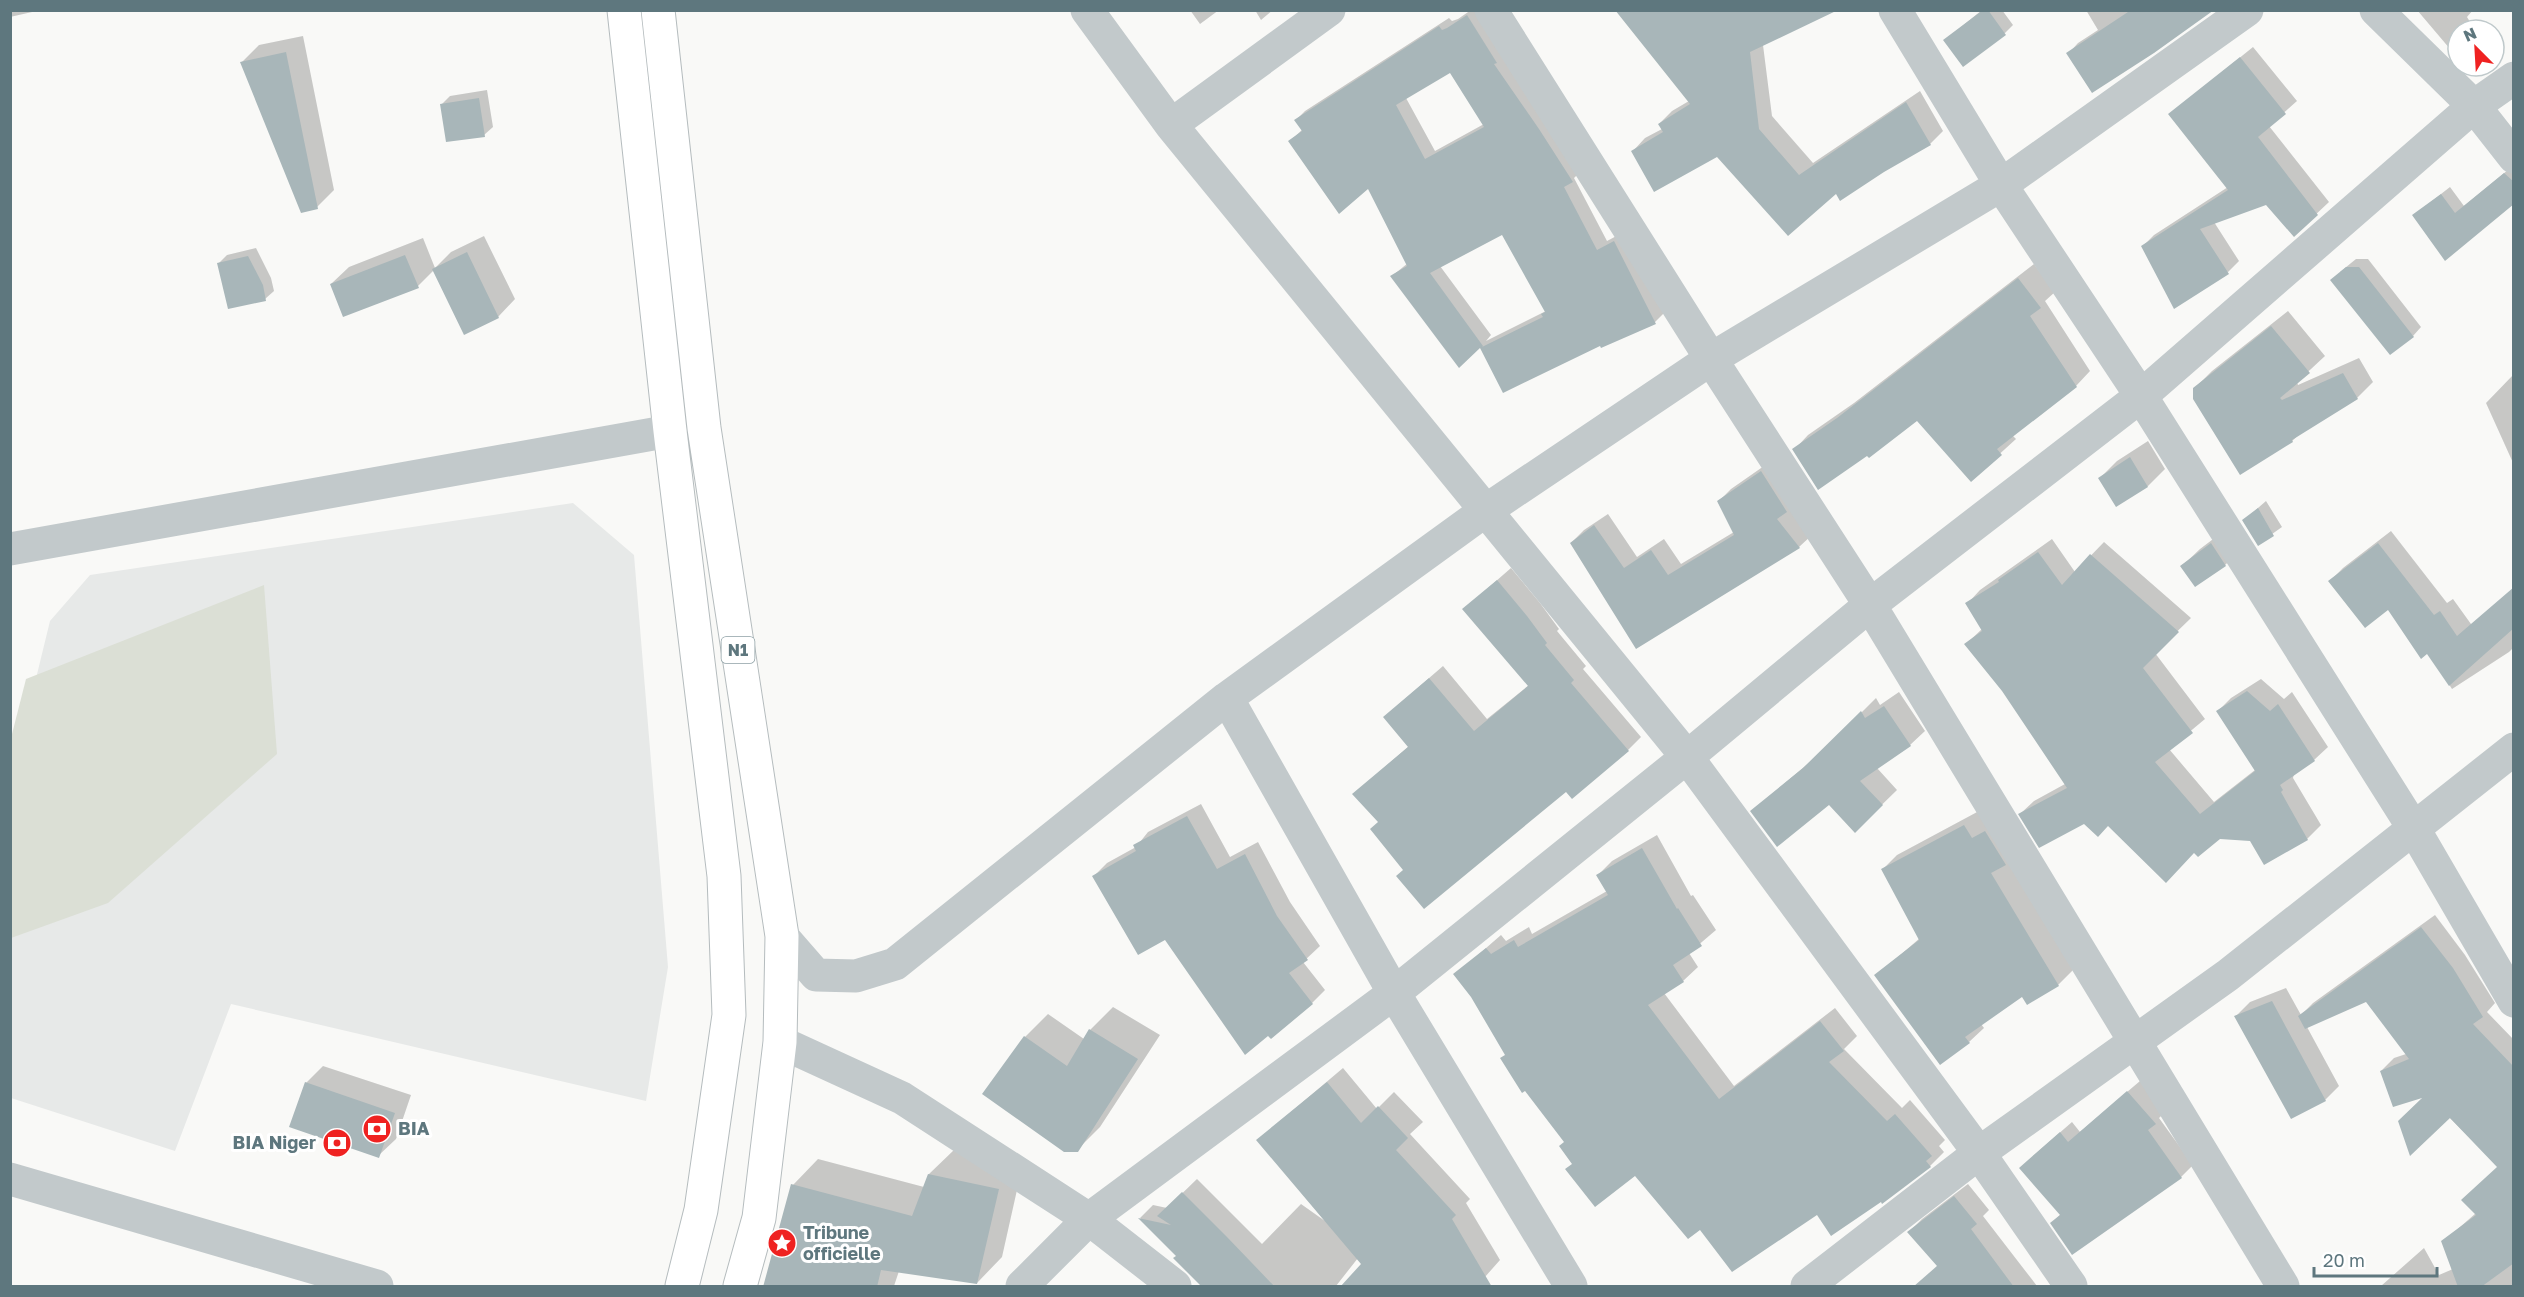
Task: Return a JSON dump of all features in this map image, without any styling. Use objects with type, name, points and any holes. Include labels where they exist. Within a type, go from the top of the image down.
[{"type":"highway","name":"N1","points":[[624,10],[670,431],[724,876],[729,1015],[701,1210],[682,1287]]},
{"type":"highway","name":"N1","points":[[658,10],[704,428],[782,936],[780,1042],[759,1218],[740,1287]]},
{"type":"street","points":[[1087,10],[1171,125],[1687,757],[1979,1153],[2071,1287]]},
{"type":"street","points":[[1171,125],[1329,10]]},
{"type":"street","points":[[1491,10],[1711,359],[1870,605],[2283,1287]]},
{"type":"street","points":[[1895,10],[2001,185],[2141,396],[2414,829],[2514,1001]]},
{"type":"street","points":[[782,936],[816,975],[856,976],[895,964],[1227,698],[1485,511],[1711,359],[2001,185],[2247,10]]},
{"type":"street","points":[[2376,10],[2474,106],[2514,157]]},
{"type":"street","points":[[1022,1287],[1089,1219],[1394,993],[1687,757],[1870,605],[2141,396],[2474,106],[2514,78]]},
{"type":"street","points":[[10,549],[670,431]]},
{"type":"street","points":[[1227,698],[1394,993],[1571,1287]]},
{"type":"street","points":[[1808,1287],[1979,1153],[2228,975],[2514,749]]},
{"type":"street","points":[[780,1042],[902,1098],[1089,1219],[1175,1287]]},
{"type":"street","points":[[10,1179],[377,1287]]},
{"type":"shaded area","points":[[573,503],[634,555],[668,967],[646,1101],[231,1004],[175,1151],[11,1098],[11,781],[50,621],[90,575]]},
{"type":"shaded area","points":[[264,585],[277,754],[108,903],[11,938],[11,738],[26,679]]},
{"type":"building","points":[[1615,10],[1838,10],[1750,52],[1759,129],[1799,175],[1906,102],[1931,145],[1840,201],[1836,194],[1788,236],[1717,157],[1654,192],[1631,151],[1663,132],[1658,124],[1690,104]]},
{"type":"building","points":[[1983,10],[1988,10],[2006,35],[1963,67],[1943,40]]},
{"type":"building","points":[[2131,10],[2214,10],[2154,53],[2092,93],[2066,53]]},
{"type":"building","points":[[1467,15],[1497,63],[1494,64],[1573,182],[1564,187],[1597,250],[1614,241],[1656,324],[1601,348],[1600,346],[1503,393],[1480,348],[1459,368],[1390,276],[1407,266],[1368,189],[1339,214],[1288,141],[1302,131],[1294,120],[1439,26],[1442,30]],"holes":[[[1450,73],[1484,127],[1425,159],[1396,105]],[[1502,235],[1545,312],[1541,314],[1543,317],[1482,347],[1430,273]]]},
{"type":"building","points":[[286,52],[318,209],[301,213],[240,62]]},
{"type":"building","points":[[2240,57],[2286,114],[2258,137],[2318,215],[2294,237],[2266,205],[2200,229],[2229,274],[2174,309],[2141,246],[2228,190],[2168,114]]},
{"type":"building","points":[[479,98],[485,137],[446,142],[440,104]]},
{"type":"building","points":[[2504,173],[2514,182],[2514,204],[2445,261],[2412,215],[2441,194],[2455,213]]},
{"type":"building","points":[[467,252],[499,318],[464,335],[432,269]]},
{"type":"building","points":[[405,255],[419,288],[343,317],[330,284]]},
{"type":"building","points":[[248,256],[263,285],[266,301],[228,309],[217,263]]},
{"type":"building","points":[[2346,267],[2359,267],[2414,337],[2390,355],[2330,280]]},
{"type":"building","points":[[2018,278],[2041,308],[2030,316],[2077,387],[1997,449],[2002,455],[1971,482],[1917,421],[1869,458],[1867,456],[1818,490],[1792,449],[1837,418]]},
{"type":"building","points":[[2271,326],[2310,373],[2280,398],[2282,400],[2343,373],[2358,399],[2240,475],[2193,399],[2193,388]]},
{"type":"building","points":[[2130,457],[2148,487],[2116,507],[2098,478]]},
{"type":"building","points":[[1761,471],[1787,512],[1777,519],[1800,548],[1636,649],[1570,543],[1594,525],[1624,568],[1651,550],[1668,575],[1734,535],[1717,501]]},
{"type":"building","points":[[2258,508],[2274,536],[2258,546],[2242,520]]},
{"type":"building","points":[[2211,543],[2226,566],[2195,587],[2180,566]]},
{"type":"building","points":[[2378,543],[2434,615],[2440,611],[2457,636],[2514,587],[2514,628],[2449,686],[2427,654],[2421,659],[2388,610],[2365,628],[2328,581]]},
{"type":"building","points":[[2038,552],[2062,585],[2090,554],[2179,632],[2143,668],[2193,733],[2155,762],[2200,814],[2255,771],[2216,711],[2247,691],[2270,711],[2278,704],[2315,761],[2280,785],[2283,790],[2281,792],[2308,840],[2264,865],[2250,841],[2220,839],[2198,857],[2194,853],[2166,883],[2108,826],[2098,837],[2084,824],[2039,848],[2018,814],[2067,788],[2002,691],[1964,644],[1982,631],[1965,603],[1999,582],[1998,580]]},
{"type":"building","points":[[1497,580],[1527,616],[1547,643],[1545,645],[1574,680],[1571,683],[1629,751],[1572,799],[1566,792],[1424,909],[1396,876],[1403,870],[1370,829],[1378,822],[1352,794],[1408,747],[1383,717],[1429,678],[1474,731],[1528,686],[1462,609]]},
{"type":"building","points":[[1884,706],[1911,746],[1860,781],[1883,805],[1855,833],[1829,805],[1777,847],[1750,811],[1803,768],[1861,711],[1865,718]]},
{"type":"building","points":[[1187,816],[1217,869],[1245,854],[1277,916],[1308,960],[1289,973],[1313,1004],[1271,1039],[1268,1036],[1245,1055],[1165,940],[1138,955],[1092,876],[1136,851],[1133,845]]},
{"type":"building","points":[[1964,825],[1972,838],[1985,831],[2006,865],[1991,873],[2059,986],[2027,1005],[2022,997],[1965,1037],[1970,1043],[1940,1065],[1874,975],[1919,940],[1881,869]]},
{"type":"building","points":[[1642,848],[1677,909],[1702,946],[1673,965],[1684,982],[1648,1005],[1719,1099],[1820,1021],[1844,1051],[1829,1062],[1887,1121],[1895,1114],[1932,1156],[1926,1161],[1931,1167],[1882,1204],[1881,1202],[1831,1236],[1817,1215],[1732,1272],[1700,1230],[1688,1239],[1635,1176],[1595,1207],[1565,1169],[1572,1164],[1559,1146],[1564,1142],[1525,1091],[1522,1093],[1500,1058],[1505,1055],[1471,997],[1453,974],[1486,948],[1491,954],[1514,940],[1518,947],[1608,895],[1596,875]]},
{"type":"building","points":[[2421,927],[2453,968],[2483,1017],[2473,1024],[2514,1067],[2514,1263],[2481,1287],[2458,1287],[2441,1241],[2476,1215],[2461,1200],[2497,1167],[2450,1118],[2410,1156],[2398,1121],[2422,1098],[2393,1107],[2380,1071],[2409,1059],[2366,1002],[2305,1029],[2298,1016]]},
{"type":"building","points":[[2272,1001],[2326,1101],[2291,1119],[2234,1016]]},
{"type":"building","points":[[1089,1029],[1138,1059],[1078,1152],[1064,1152],[982,1094],[1024,1036],[1067,1066]]},
{"type":"building","points":[[305,1082],[395,1113],[379,1158],[289,1127]]},
{"type":"building","points":[[1327,1082],[1361,1123],[1378,1106],[1408,1138],[1396,1150],[1456,1215],[1452,1219],[1492,1287],[1340,1287],[1361,1264],[1256,1140]]},
{"type":"building","points":[[2127,1091],[2156,1124],[2148,1130],[2182,1178],[2072,1255],[2050,1223],[2060,1215],[2019,1168],[2060,1132],[2068,1142]]},
{"type":"building","points":[[928,1174],[999,1189],[977,1284],[881,1270],[877,1287],[763,1287],[791,1184],[912,1216]]},
{"type":"building","points":[[1182,1192],[1275,1287],[1202,1287],[1173,1258],[1176,1256],[1138,1218],[1171,1225],[1157,1216]]},
{"type":"building","points":[[1954,1196],[1977,1224],[1971,1229],[2014,1287],[1913,1287],[1937,1266],[1907,1232]]},
{"type":"place","name":"BIA","points":[[377,1129]]},
{"type":"place","name":"BIA Niger","points":[[337,1143]]},
{"type":"place","name":"Tribune officielle","points":[[782,1243]]}]
